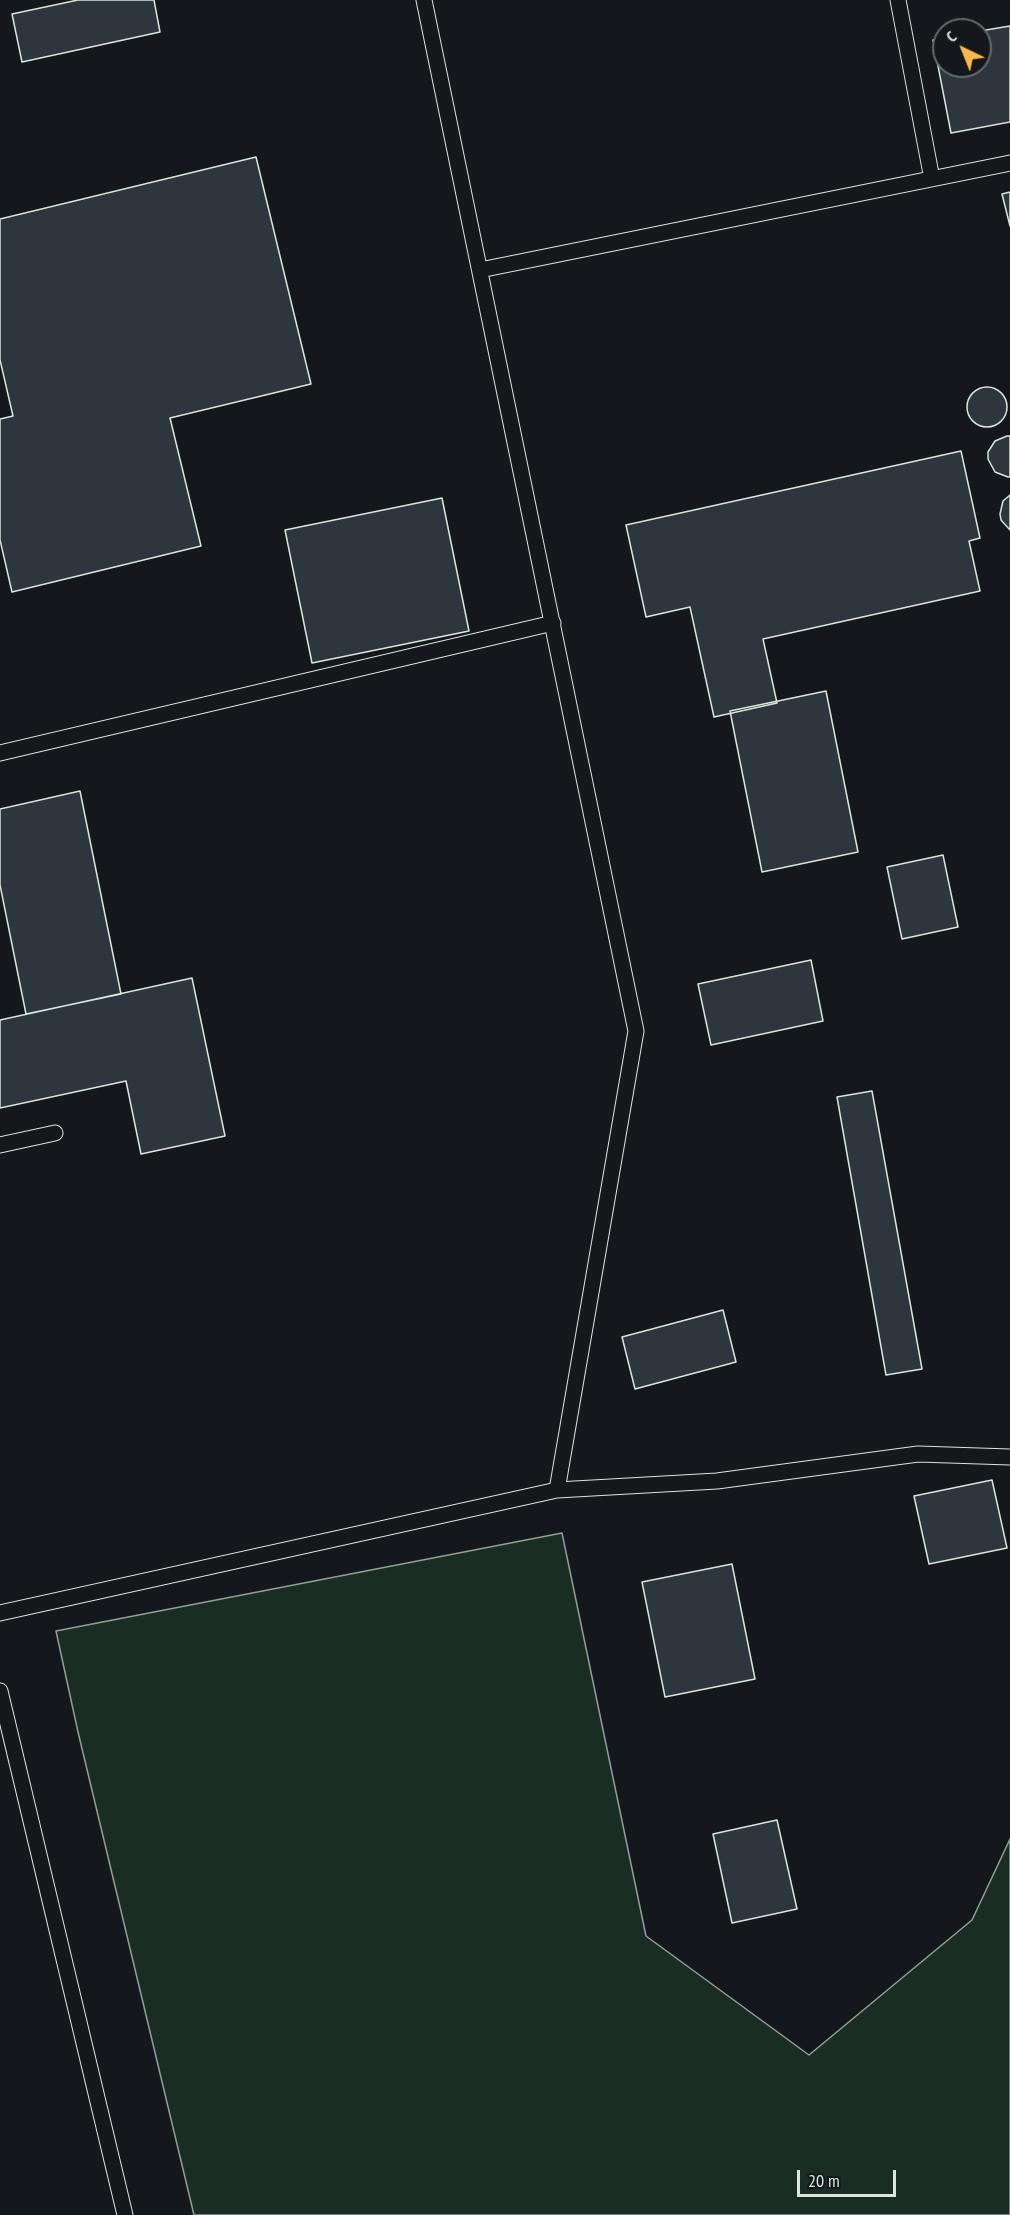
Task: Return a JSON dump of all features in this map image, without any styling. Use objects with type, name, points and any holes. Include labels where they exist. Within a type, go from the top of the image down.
[{"type":"lane","points":[[424,0],[636,1030],[558,1490]]},
{"type":"lane","points":[[898,0],[932,179]]},
{"type":"lane","points":[[480,270],[1010,164]]},
{"type":"lane","points":[[0,753],[553,623]]},
{"type":"lane","points":[[0,1145],[55,1133]]},
{"type":"lane","points":[[0,1613],[558,1490],[717,1480],[918,1454],[1010,1457]]},
{"type":"lane","points":[[0,1691],[125,2215]]},
{"type":"green space","points":[[562,1533],[646,1936],[809,2055],[972,1920],[1010,1839],[1010,2215],[194,2215],[78,1732],[56,1631]]},
{"type":"building","points":[[78,0],[154,0],[160,32],[22,62],[12,14]]},
{"type":"building","points":[[1010,26],[1010,122],[951,133],[940,78],[992,78],[992,29]]},
{"type":"building","points":[[256,157],[311,384],[170,418],[201,546],[12,592],[0,540],[0,419],[13,416],[0,360],[0,219]]},
{"type":"building","points":[[1010,192],[1010,226],[1002,194]]},
{"type":"building","points":[[987,387],[995,388],[1001,393],[1006,399],[1006,415],[1001,421],[995,426],[987,427],[979,426],[973,421],[968,415],[967,407],[968,399],[973,393],[979,388]]},
{"type":"building","points":[[1010,436],[1010,477],[995,472],[988,459],[988,452],[995,441]]},
{"type":"building","points":[[961,451],[980,538],[969,541],[980,591],[763,639],[777,703],[714,717],[690,607],[646,617],[626,525]]},
{"type":"building","points":[[1010,495],[1010,530],[1001,520],[1000,514],[1003,501]]},
{"type":"building","points":[[442,498],[469,631],[312,663],[285,530]]},
{"type":"building","points":[[826,691],[858,852],[762,872],[730,711]]},
{"type":"building","points":[[80,791],[121,994],[26,1014],[0,885],[0,809]]},
{"type":"building","points":[[943,855],[958,927],[902,939],[887,867]]},
{"type":"building","points":[[811,960],[823,1021],[711,1045],[698,984]]},
{"type":"building","points":[[192,978],[225,1136],[141,1154],[126,1081],[0,1108],[0,1020]]},
{"type":"building","points":[[872,1091],[922,1369],[886,1375],[837,1097]]},
{"type":"building","points":[[723,1310],[736,1362],[635,1389],[622,1337]]},
{"type":"building","points":[[992,1480],[1007,1548],[929,1564],[914,1496]]},
{"type":"building","points":[[732,1564],[755,1679],[665,1697],[642,1582]]},
{"type":"building","points":[[777,1820],[797,1909],[732,1923],[713,1834]]}]
